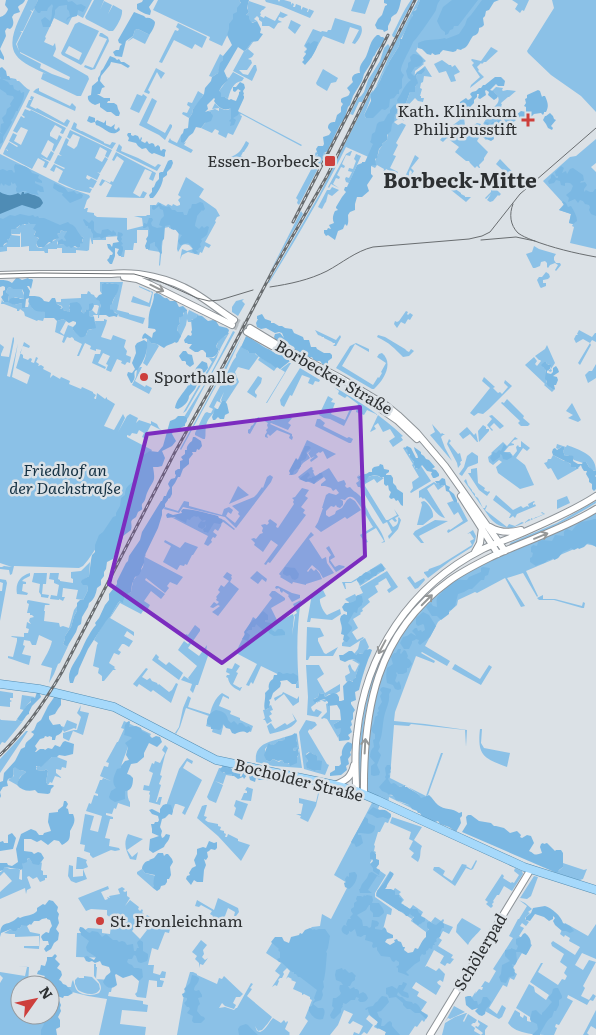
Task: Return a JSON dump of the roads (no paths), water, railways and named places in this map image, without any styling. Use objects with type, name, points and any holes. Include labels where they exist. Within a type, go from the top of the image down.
[{"type":"main road","name":"Bocholder Straße","points":[[0,684],[39,689],[114,706],[216,760],[356,791],[531,869],[596,890]]},
{"type":"street","points":[[0,275],[124,273],[141,275],[176,284],[191,291],[233,322],[137,279],[111,274]]},
{"type":"street","name":"Borbecker Straße","points":[[249,330],[349,383],[387,406],[398,415],[417,433],[441,461],[496,543],[505,551]]},
{"type":"street","points":[[356,791],[356,736],[363,697],[370,673],[387,638],[406,611],[426,589],[470,556],[576,508],[596,496]]},
{"type":"street","points":[[364,794],[365,741],[370,706],[377,678],[390,648],[410,617],[432,594],[461,573],[498,554],[555,531],[596,509]]},
{"type":"street","points":[[576,520],[596,514]]},
{"type":"street","points":[[470,556],[479,546],[485,526],[508,532],[522,530],[548,521]]},
{"type":"street","name":"Borbecker Straße","points":[[496,543],[498,554]]},
{"type":"street","points":[[335,785],[351,775],[355,759]]},
{"type":"street","name":"Schölerpad","points":[[430,1035],[531,869]]},
{"type":"tunnel","points":[[234,320],[250,328]]},
{"type":"tunnel","points":[[232,325],[247,332]]},
{"type":"tram line","points":[[270,287],[313,277],[361,251],[373,247],[469,239],[482,236],[490,232],[520,194],[596,128]]},
{"type":"tram line","points":[[513,204],[511,219],[515,230],[520,234],[548,245],[596,257]]},
{"type":"tram line","points":[[481,240],[516,237],[535,241]]},
{"type":"tram line","points":[[0,274],[134,274],[159,281],[197,298],[209,301],[220,300],[253,290]]},
{"type":"railway","points":[[0,755],[34,716],[62,672],[175,452],[272,272],[327,176],[415,0]]},
{"type":"railway","points":[[293,222],[388,35]]},
{"type":"place","name":"Kath. Klinikum Philippusstift","points":[[528,120]]},
{"type":"place","name":"Essen-Borbeck","points":[[330,161]]},
{"type":"place","name":"Sporthalle","points":[[144,377]]},
{"type":"place","name":"St. Fronleichnam","points":[[100,921]]},
{"type":"district","name":"Borbeck-Mitte","points":[[460,181]]},
{"type":"park label","name":"Friedhof an der Dachstraße","points":[[65,479]]}]
